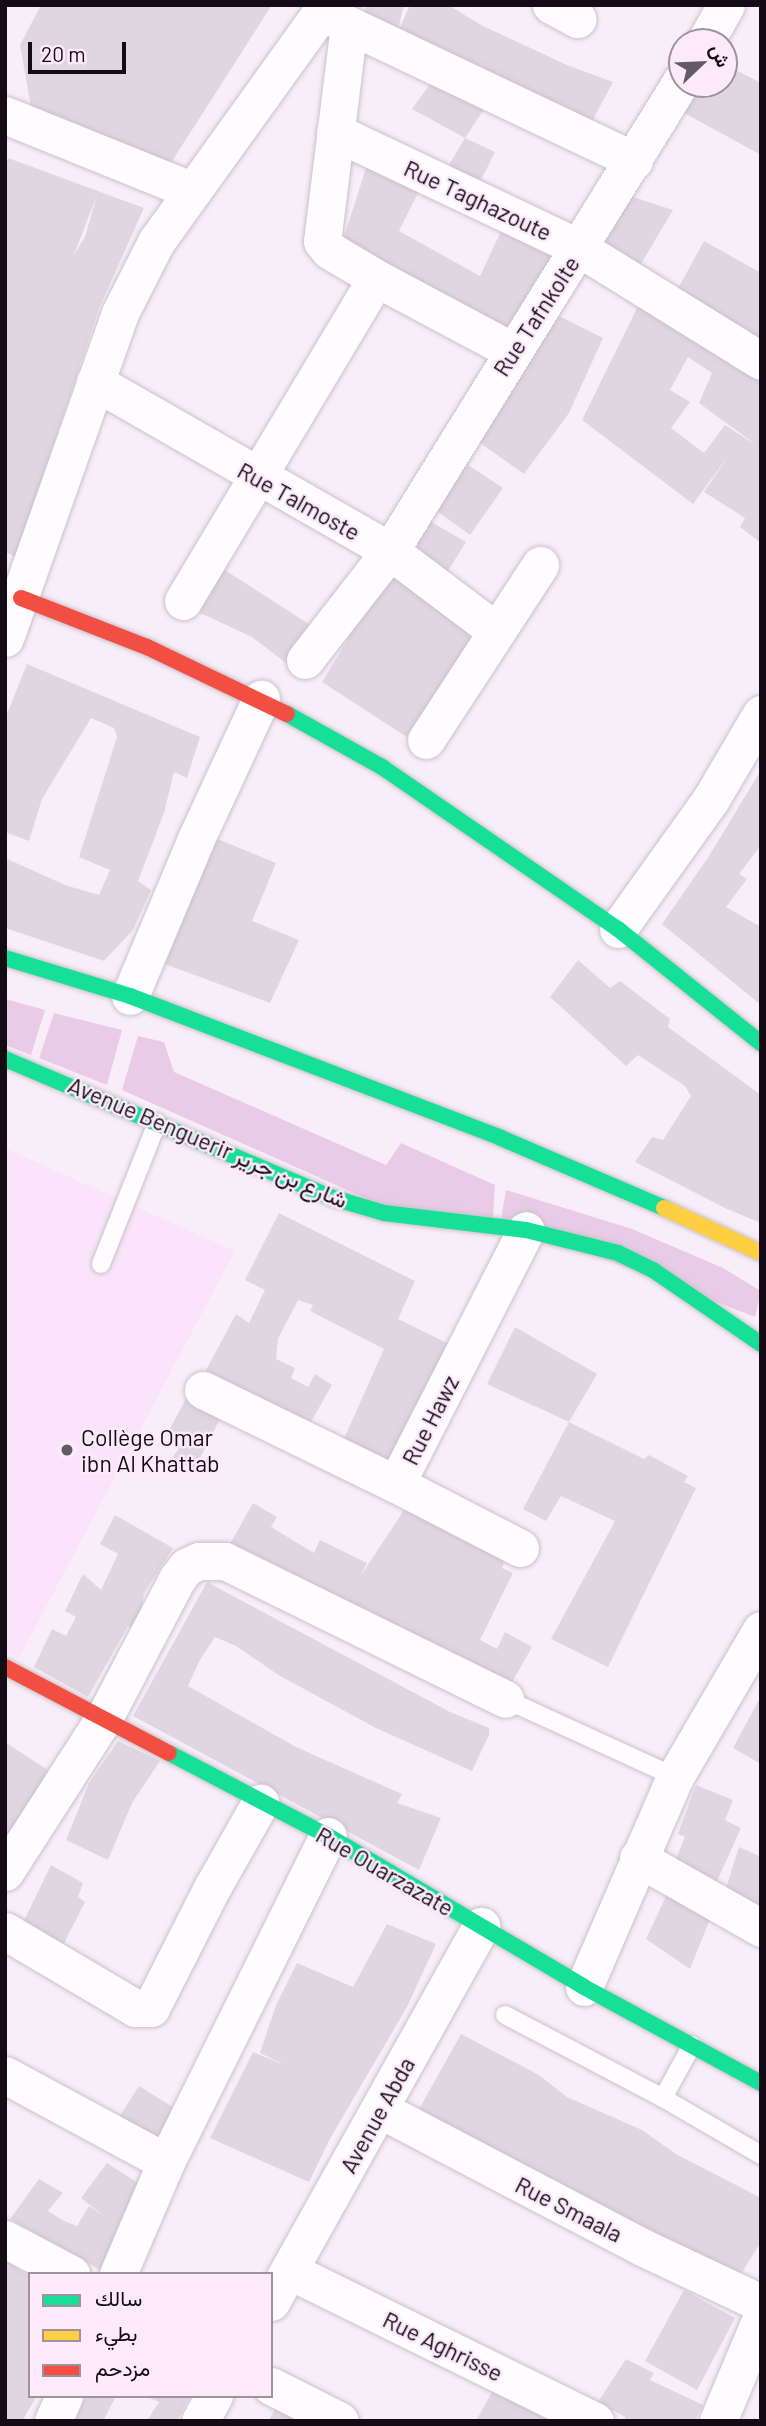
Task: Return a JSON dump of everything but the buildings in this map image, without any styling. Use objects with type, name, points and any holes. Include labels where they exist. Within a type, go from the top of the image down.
[{"type":"street","points":[[713,28],[726,5]]},
{"type":"street","points":[[332,14],[335,132],[321,235],[328,250],[513,351]]},
{"type":"street","points":[[332,14],[634,160]]},
{"type":"street","points":[[5,638],[95,382],[132,289],[156,242],[191,190],[332,14]]},
{"type":"street","name":"Rue Tafnkolte","points":[[305,660],[390,551],[671,98]]},
{"type":"street","points":[[5,115],[191,190]]},
{"type":"street","name":"Rue Taghazoute","points":[[335,132],[579,248],[761,361]]},
{"type":"street","points":[[183,601],[376,278]]},
{"type":"street","name":"Rue Talmoste","points":[[95,382],[258,478],[390,551],[496,631]]},
{"type":"street","points":[[426,740],[540,565]]},
{"type":"street","points":[[21,598],[147,647],[261,699],[382,767],[618,929],[761,1043]]},
{"type":"street","points":[[130,996],[195,841],[261,699]]},
{"type":"street","points":[[618,929],[711,799],[761,714]]},
{"type":"street","points":[[5,958],[130,996],[501,1139],[718,1231],[761,1253]]},
{"type":"street","name":"Avenue Benguerir شارع بن جرير","points":[[5,1059],[330,1197],[384,1213],[526,1230],[579,1241],[630,1259],[653,1270],[761,1344]]},
{"type":"street","name":"Rue Hawz","points":[[520,1548],[396,1484],[526,1230]]},
{"type":"street","points":[[203,1390],[396,1484]]},
{"type":"street","points":[[5,1872],[104,1717],[177,1579],[186,1567],[199,1561],[215,1559],[505,1699]]},
{"type":"street","points":[[584,1987],[675,1777],[761,1630]]},
{"type":"street","name":"Rue Ouarzazate","points":[[5,1667],[327,1836],[584,1987],[761,2083]]},
{"type":"street","points":[[5,1931],[135,2008],[150,2008],[212,1888],[260,1803]]},
{"type":"street","points":[[119,2272],[166,2162],[327,1836]]},
{"type":"street","points":[[638,1858],[761,1927]]},
{"type":"street","name":"Avenue Abda","points":[[273,2299],[381,2110],[481,1926]]},
{"type":"street","points":[[5,2075],[166,2162]]},
{"type":"street","name":"Rue Smaala","points":[[381,2110],[642,2247],[761,2303]]},
{"type":"street","points":[[5,2239],[67,2272]]},
{"type":"street","name":"Rue Aghrisse","points":[[290,2272],[595,2421]]},
{"type":"street","points":[[718,2421],[761,2318]]},
{"type":"street","points":[[273,2387],[340,2421]]},
{"type":"street","points":[[53,2421],[63,2398]]},
{"type":"street","points":[[200,2421],[213,2398]]},
{"type":"lane","points":[[101,1264],[157,1123]]},
{"type":"lane","points":[[505,1699],[675,1777]]},
{"type":"lane","points":[[505,2015],[663,2098],[761,2155]]},
{"type":"lane","points":[[663,2098],[692,2045]]},
{"type":"shaded area","points":[[5,999],[45,1010],[31,1055],[5,1045]]},
{"type":"shaded area","points":[[54,1013],[122,1030],[107,1085],[39,1058]]},
{"type":"shaded area","points":[[138,1036],[164,1042],[174,1072],[386,1165],[401,1143],[495,1185],[493,1218],[381,1205],[122,1090]]},
{"type":"shaded area","name":"Collège Omar ibn Al Khattab","points":[[5,1148],[235,1251],[19,1658],[5,1650]]},
{"type":"shaded area","points":[[506,1190],[632,1229],[723,1268],[761,1291],[755,1317],[501,1219]]},
{"type":"traffic: fast","points":[[287,714],[382,767],[618,929],[761,1043]]},
{"type":"traffic: fast","points":[[5,958],[130,996],[501,1138],[664,1208]]},
{"type":"traffic: fast","points":[[5,1059],[330,1197],[384,1213],[526,1230],[618,1253],[653,1270],[761,1344]]},
{"type":"traffic: fast","points":[[169,1753],[328,1836],[584,1987],[761,2083]]},
{"type":"traffic: slow","points":[[664,1208],[761,1253]]},
{"type":"traffic: jam","points":[[21,598],[147,647],[287,714]]},
{"type":"traffic: jam","points":[[5,1667],[169,1753]]},
{"type":"place","name":"Collège Omar ibn Al Khattab","points":[[67,1450]]}]
